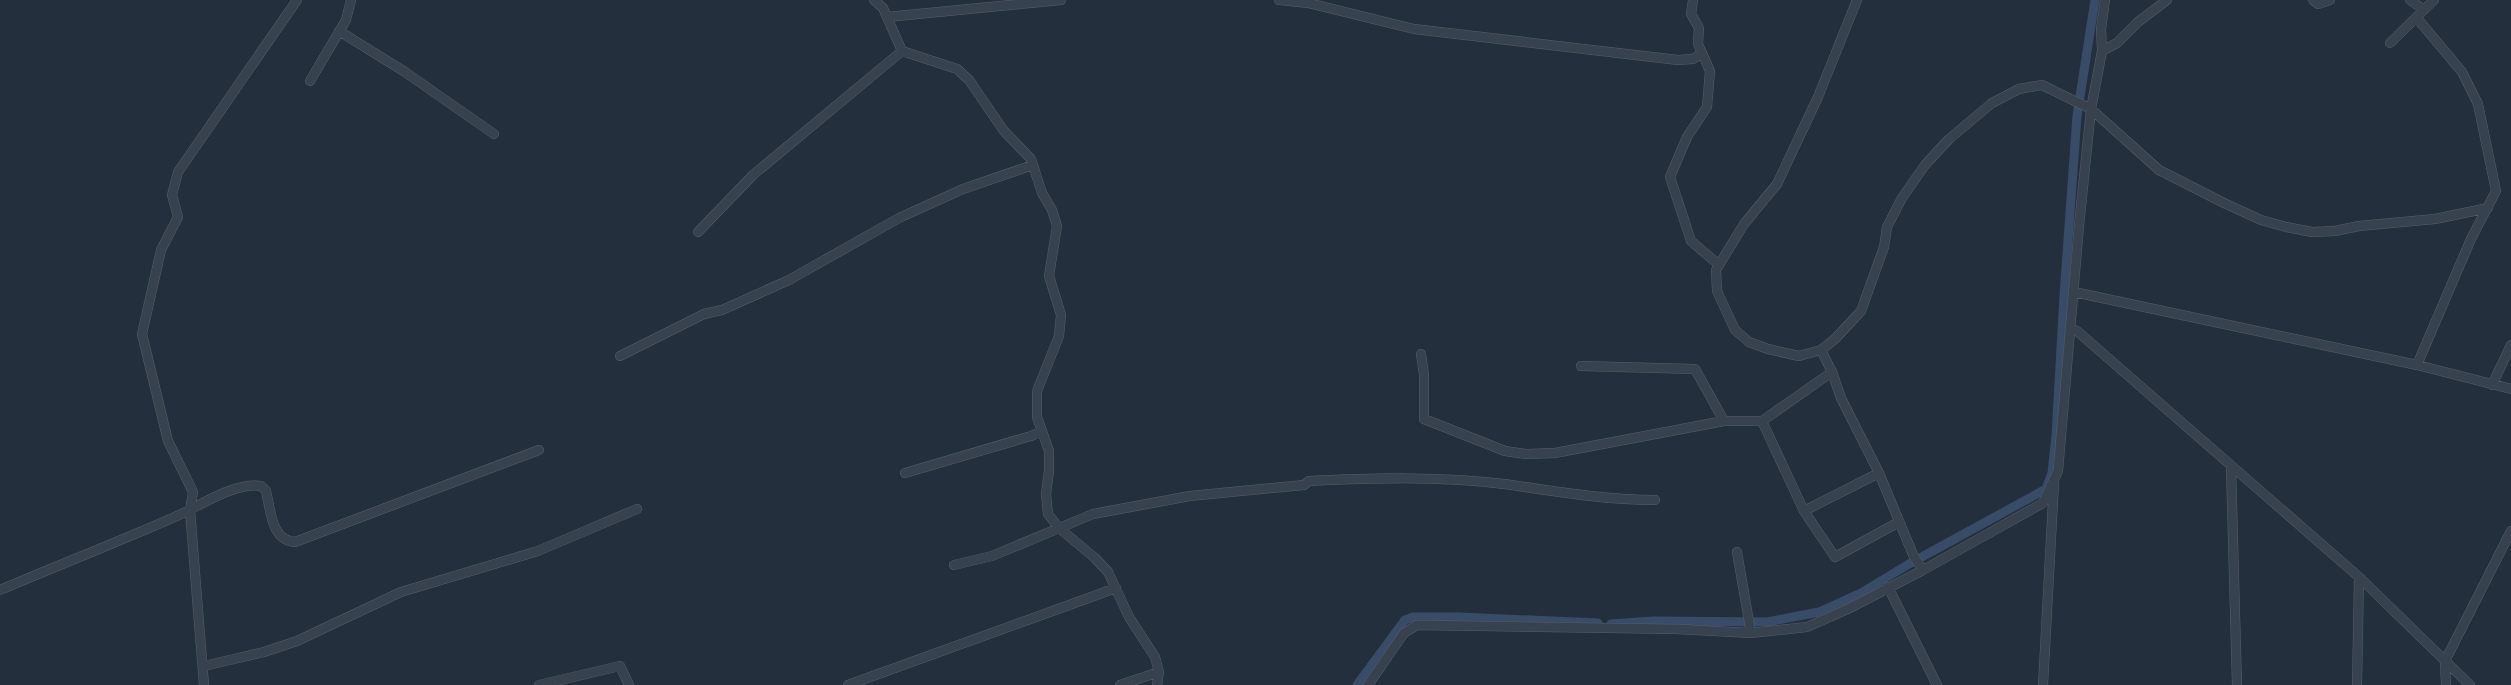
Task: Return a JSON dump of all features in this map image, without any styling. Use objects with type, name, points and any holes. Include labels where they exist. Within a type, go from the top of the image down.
[{"type":"street","points":[[204,685],[204,666],[190,510],[193,492],[168,441],[142,334],[161,250],[178,217],[172,195],[178,172],[297,0]]},
{"type":"street","points":[[310,81],[346,20],[351,0]]},
{"type":"street","points":[[874,0],[883,8],[902,50],[956,69],[969,80],[1004,131],[1031,159],[1042,193],[1052,210],[1057,226],[1049,276],[1062,315],[1059,336],[1037,391],[1037,417],[1049,450],[1049,471],[1046,494],[1048,514],[1059,528],[1095,558],[1108,572],[1129,617],[1155,657],[1159,672],[1157,685]]},
{"type":"street","points":[[887,17],[1061,0]]},
{"type":"street","points":[[1279,0],[1308,3],[1414,30],[1678,60],[1693,59],[1701,54]]},
{"type":"street","points":[[1693,0],[1691,14],[1699,28],[1701,54],[1710,71],[1707,107],[1687,138],[1670,176],[1691,241],[1719,265]]},
{"type":"street","points":[[1857,0],[1818,97],[1777,184],[1744,224],[1716,270],[1717,291],[1726,314],[1735,330],[1749,342],[1799,356],[1821,350],[1835,339],[1861,311],[1884,247],[1887,226],[1902,198],[1925,165],[1949,140],[1992,103],[2019,89],[2042,85],[2091,109],[2159,170],[2261,220],[2286,227],[2312,232],[2335,231],[2359,226],[2435,219],[2488,208]]},
{"type":"street","points":[[2043,685],[2054,483],[2058,471],[2091,109],[2102,50],[2101,30],[2105,0]]},
{"type":"street","points":[[2102,50],[2117,43],[2138,22],[2168,0]]},
{"type":"street","points":[[2313,0],[2318,4],[2330,0]]},
{"type":"street","points":[[2410,0],[2424,10]]},
{"type":"street","points":[[2390,43],[2434,0]]},
{"type":"street","points":[[2416,17],[2462,72],[2478,104],[2496,191],[2471,240],[2417,365]]},
{"type":"street","points":[[339,31],[405,72],[494,134]]},
{"type":"street","points":[[698,232],[753,175],[902,50]]},
{"type":"street","points":[[620,356],[704,314],[722,310],[789,280],[906,214],[963,189],[1033,165]]},
{"type":"street","points":[[2074,292],[2417,365],[2511,389]]},
{"type":"street","points":[[2071,329],[2077,331],[2231,467],[2359,577],[2470,685]]},
{"type":"street","points":[[2492,385],[2511,345]]},
{"type":"street","points":[[1821,350],[1832,372],[1841,398],[1879,473],[1918,564]]},
{"type":"street","points":[[1421,354],[1424,375],[1424,419],[1505,451],[1526,454],[1555,453],[1724,421],[1762,421],[1832,372]]},
{"type":"street","points":[[1581,366],[1696,369],[1724,421]]},
{"type":"street","points":[[1762,421],[1804,511],[1835,557],[1899,522]]},
{"type":"street","points":[[905,473],[1031,436],[1042,431]]},
{"type":"street","points":[[0,590],[190,510],[222,494],[255,485],[261,486],[266,491],[276,532],[286,541],[295,542],[539,450]]},
{"type":"street","points":[[2231,467],[2237,685]]},
{"type":"street","points":[[1804,511],[1879,473]]},
{"type":"street","points":[[954,565],[992,556],[1093,514],[1190,496],[1304,485],[1309,481],[1394,477],[1503,484],[1617,500],[1655,500]]},
{"type":"street","points":[[1368,685],[1404,633],[1417,625],[1676,629],[1750,626],[1807,627],[1848,609],[1888,587],[1918,564],[2043,503],[2045,495],[2054,483]]},
{"type":"street","points":[[204,666],[264,652],[297,641],[401,592],[538,551],[636,509]]},
{"type":"street","points":[[2446,685],[2445,661],[2511,531]]},
{"type":"street","points":[[1737,552],[1750,626]]},
{"type":"street","points":[[2357,685],[2359,577]]},
{"type":"street","points":[[1888,587],[1938,685]]},
{"type":"street","points":[[848,685],[1116,588]]},
{"type":"street","points":[[539,685],[620,666],[629,685]]},
{"type":"street","points":[[1120,685],[1159,672]]},
{"type":"waterway","points":[[1611,624],[1654,621],[1767,622],[1819,612],[1861,593],[1909,564],[2046,489],[2052,473],[2056,436],[2077,116],[2095,0]]},
{"type":"waterway","points":[[1357,685],[1405,620],[1413,617],[1459,617],[1598,623]]}]
